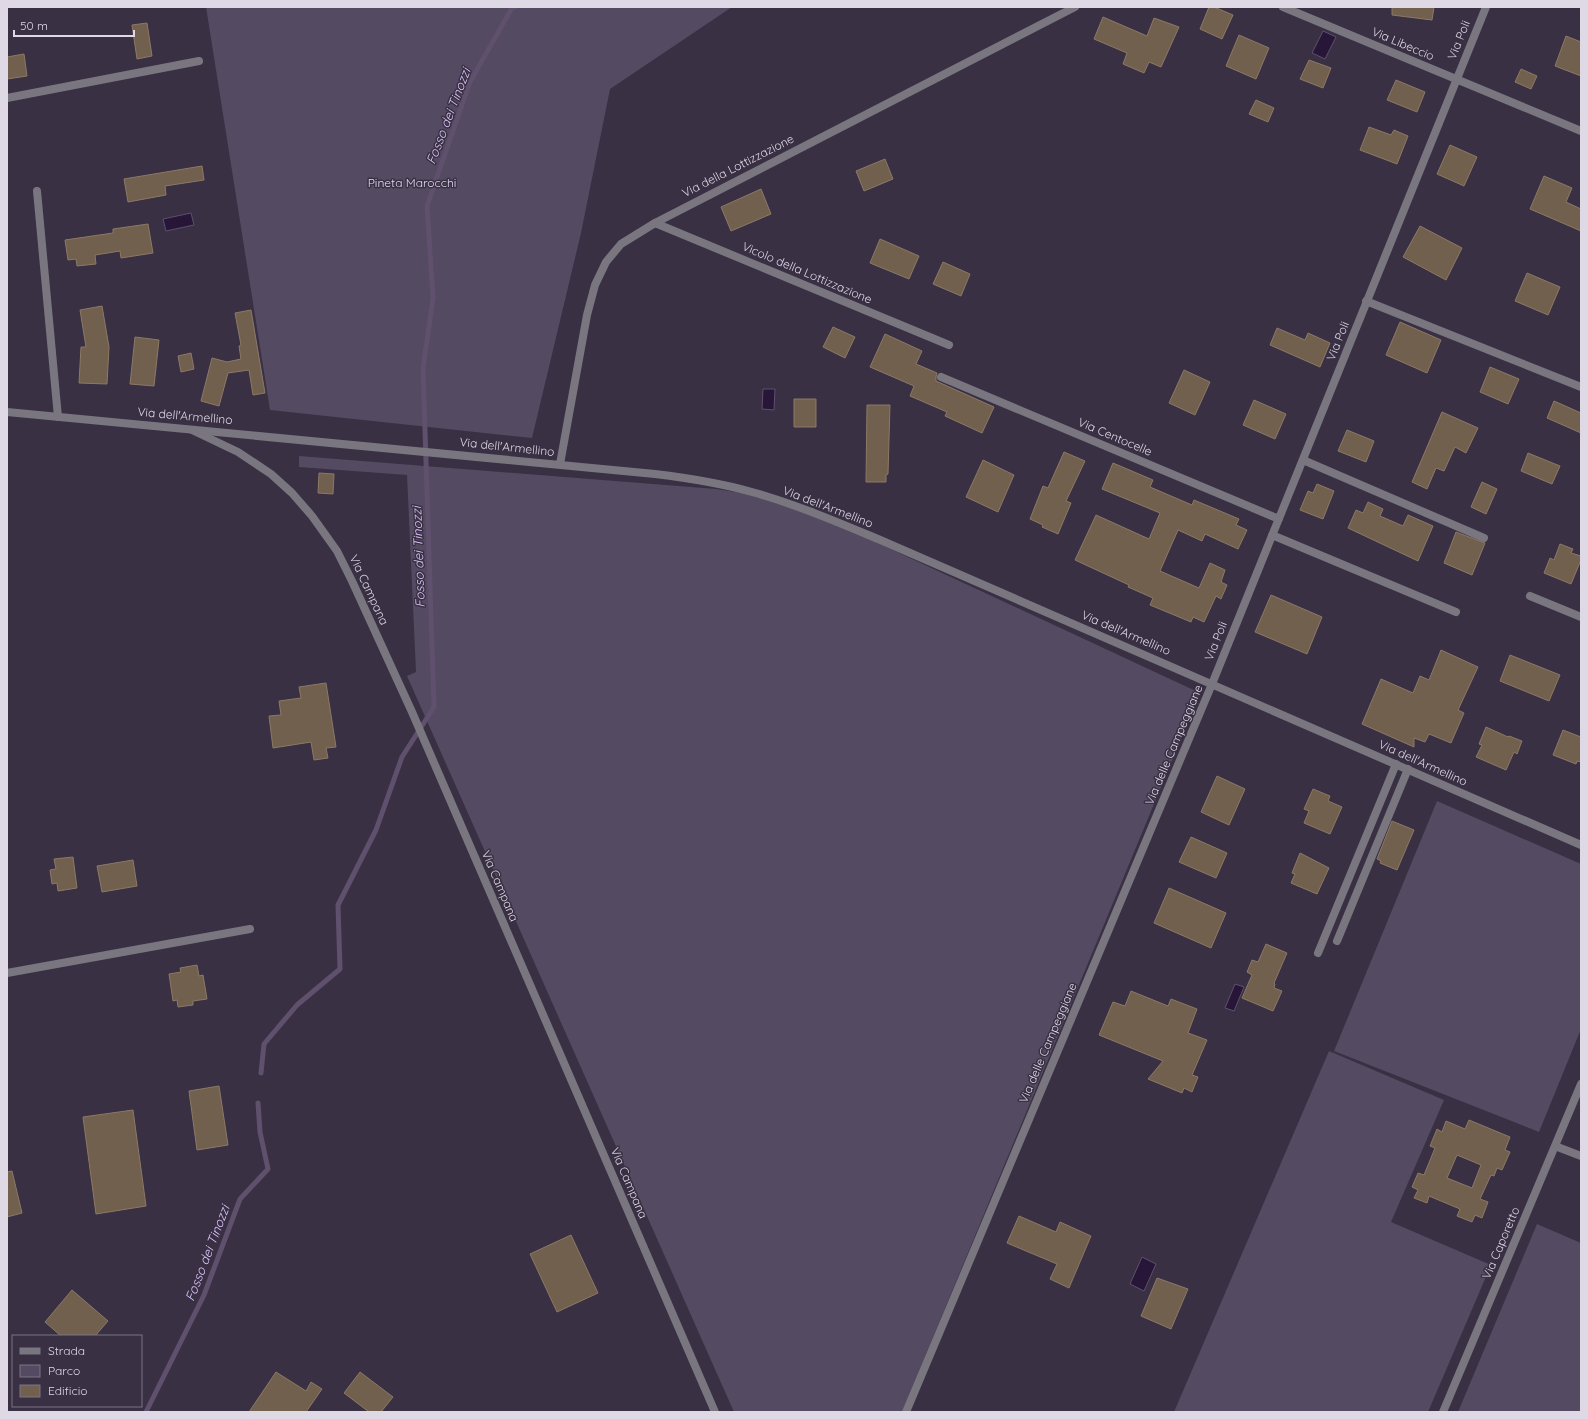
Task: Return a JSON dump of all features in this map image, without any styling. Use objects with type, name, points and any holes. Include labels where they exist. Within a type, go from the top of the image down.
[{"type":"street","name":"Via della Lottizzazione","points":[[560,464],[587,315],[595,285],[606,262],[622,244],[655,223],[1075,7]]},
{"type":"street","name":"Via Libeccio","points":[[1283,7],[1581,131]]},
{"type":"street","name":"Via Poli","points":[[1212,684],[1486,7]]},
{"type":"street","points":[[7,98],[200,61]]},
{"type":"street","points":[[37,191],[58,417]]},
{"type":"street","name":"Vicolo della Lottizzazione","points":[[655,223],[949,345]]},
{"type":"street","points":[[1366,301],[1581,387]]},
{"type":"street","name":"Via Centocelle","points":[[941,377],[1279,519]]},
{"type":"street","name":"Via dell'Armellino","points":[[7,412],[560,464],[693,479],[739,488],[784,502],[865,534],[1581,845]]},
{"type":"street","name":"Via Campana","points":[[189,429],[238,452],[258,464],[278,480],[312,516],[337,551],[412,712],[715,1412]]},
{"type":"street","points":[[1303,460],[1484,538]]},
{"type":"street","points":[[1272,535],[1456,612]]},
{"type":"street","points":[[1530,596],[1581,617]]},
{"type":"street","name":"Via delle Campeggiane","points":[[906,1412],[1212,684]]},
{"type":"street","points":[[1318,953],[1396,764]]},
{"type":"street","points":[[1337,941],[1408,769]]},
{"type":"street","points":[[7,973],[250,929]]},
{"type":"street","name":"Via Caporetto","points":[[1443,1412],[1581,1084]]},
{"type":"street","points":[[1555,1146],[1581,1156]]},
{"type":"green space","name":"Pineta Marocchi","points":[[206,7],[732,7],[610,89],[581,233],[532,438],[270,410]]},
{"type":"green space","points":[[299,456],[716,489],[749,494],[839,525],[1200,693],[902,1412],[734,1412],[407,676],[416,672],[407,475],[299,467]]},
{"type":"green space","points":[[1437,801],[1581,864],[1581,1029],[1539,1132],[1334,1051]]},
{"type":"green space","points":[[1329,1051],[1444,1100],[1391,1222],[1491,1265],[1428,1412],[1174,1412]]},
{"type":"green space","points":[[1537,1224],[1581,1243],[1581,1412],[1458,1412]]},
{"type":"shaded area","points":[[1323,31],[1336,37],[1325,59],[1312,53]]},
{"type":"shaded area","points":[[191,213],[194,225],[166,231],[163,219]]},
{"type":"shaded area","points":[[763,389],[775,389],[774,410],[762,409]]},
{"type":"shaded area","points":[[1235,984],[1244,987],[1234,1011],[1225,1008]]},
{"type":"shaded area","points":[[1142,1257],[1156,1264],[1144,1291],[1130,1284]]},
{"type":"building","points":[[1209,7],[1214,7],[1233,15],[1222,39],[1200,29]]},
{"type":"building","points":[[1392,7],[1434,7],[1432,20],[1392,15]]},
{"type":"building","points":[[1103,17],[1147,36],[1154,18],[1179,27],[1161,67],[1149,62],[1144,73],[1123,64],[1127,53],[1094,39]]},
{"type":"building","points":[[147,23],[152,56],[137,59],[132,25]]},
{"type":"building","points":[[1239,35],[1269,48],[1256,79],[1226,66]]},
{"type":"building","points":[[1566,36],[1581,42],[1581,76],[1555,66]]},
{"type":"building","points":[[24,54],[27,76],[7,79],[7,57]]},
{"type":"building","points":[[1309,60],[1331,68],[1323,88],[1300,79]]},
{"type":"building","points":[[1521,69],[1537,76],[1531,89],[1515,82]]},
{"type":"building","points":[[1396,80],[1425,92],[1417,112],[1387,100]]},
{"type":"building","points":[[1256,100],[1274,108],[1268,122],[1249,114]]},
{"type":"building","points":[[1369,127],[1391,135],[1394,130],[1408,136],[1397,164],[1360,150]]},
{"type":"building","points":[[1450,145],[1477,157],[1464,186],[1437,174]]},
{"type":"building","points":[[885,159],[893,179],[864,191],[856,171]]},
{"type":"building","points":[[202,166],[204,180],[165,186],[166,195],[128,202],[124,179]]},
{"type":"building","points":[[1544,176],[1572,188],[1566,202],[1581,209],[1581,231],[1530,209]]},
{"type":"building","points":[[761,189],[771,214],[731,231],[721,207]]},
{"type":"building","points":[[148,224],[153,253],[121,258],[120,251],[95,255],[96,264],[77,266],[76,259],[68,260],[65,240],[113,233],[113,229]]},
{"type":"building","points":[[1420,226],[1462,248],[1446,280],[1403,257]]},
{"type":"building","points":[[880,239],[919,256],[909,279],[870,263]]},
{"type":"building","points":[[943,262],[970,274],[961,296],[933,284]]},
{"type":"building","points":[[1527,273],[1560,287],[1548,315],[1515,301]]},
{"type":"building","points":[[102,306],[109,347],[107,384],[79,383],[81,347],[86,347],[80,310]]},
{"type":"building","points":[[251,310],[265,393],[253,395],[249,370],[228,373],[219,406],[201,401],[212,358],[227,362],[241,359],[239,346],[241,345],[235,313]]},
{"type":"building","points":[[1400,322],[1441,340],[1427,373],[1386,355]]},
{"type":"building","points":[[833,327],[855,337],[845,358],[823,347]]},
{"type":"building","points":[[1277,328],[1305,340],[1308,333],[1330,343],[1320,367],[1270,345]]},
{"type":"building","points":[[885,334],[922,351],[916,364],[937,373],[936,381],[994,407],[982,433],[945,416],[947,412],[910,396],[914,386],[870,367]]},
{"type":"building","points":[[135,337],[159,340],[154,386],[130,384]]},
{"type":"building","points":[[191,353],[194,369],[181,372],[178,356]]},
{"type":"building","points":[[1490,367],[1519,379],[1508,404],[1480,392]]},
{"type":"building","points":[[1184,370],[1210,382],[1195,415],[1169,403]]},
{"type":"building","points":[[794,399],[816,399],[816,427],[794,427]]},
{"type":"building","points":[[1254,400],[1286,414],[1275,439],[1243,425]]},
{"type":"building","points":[[1554,401],[1581,413],[1581,433],[1547,418]]},
{"type":"building","points":[[867,405],[890,405],[888,474],[886,475],[886,482],[866,482]]},
{"type":"building","points":[[1442,412],[1478,428],[1466,453],[1455,447],[1444,471],[1436,468],[1427,489],[1412,482]]},
{"type":"building","points":[[1347,430],[1374,441],[1366,462],[1338,451]]},
{"type":"building","points":[[1064,452],[1085,461],[1066,501],[1071,503],[1058,534],[1042,527],[1043,525],[1030,519],[1043,486],[1048,488]]},
{"type":"building","points":[[1528,453],[1560,466],[1552,484],[1521,471]]},
{"type":"building","points":[[983,460],[1014,475],[998,512],[966,497]]},
{"type":"building","points":[[1113,463],[1153,480],[1150,487],[1192,505],[1194,500],[1239,519],[1236,525],[1247,530],[1238,549],[1205,534],[1202,541],[1178,530],[1160,571],[1199,588],[1210,563],[1225,570],[1221,582],[1227,585],[1221,599],[1216,596],[1204,622],[1193,617],[1191,622],[1150,605],[1153,598],[1075,560],[1096,515],[1149,539],[1160,513],[1102,489]]},
{"type":"building","points":[[319,473],[334,474],[333,494],[318,493]]},
{"type":"building","points":[[1482,482],[1497,489],[1486,514],[1471,507]]},
{"type":"building","points":[[1317,484],[1334,491],[1323,519],[1300,510],[1308,491],[1313,493]]},
{"type":"building","points":[[1368,502],[1383,509],[1380,516],[1403,526],[1408,515],[1433,526],[1418,561],[1348,528],[1356,510],[1363,513]]},
{"type":"building","points":[[1456,532],[1485,543],[1472,575],[1444,563]]},
{"type":"building","points":[[1560,544],[1573,549],[1571,553],[1581,556],[1581,560],[1571,584],[1544,573],[1550,558],[1554,560]]},
{"type":"building","points":[[1271,595],[1322,617],[1307,654],[1255,632]]},
{"type":"building","points":[[1441,650],[1478,667],[1458,710],[1464,713],[1451,743],[1429,734],[1425,742],[1414,738],[1414,747],[1362,724],[1381,679],[1413,693],[1420,676],[1429,680]]},
{"type":"building","points":[[1510,655],[1560,675],[1549,701],[1500,681]]},
{"type":"building","points":[[326,683],[336,747],[326,748],[328,758],[314,760],[311,742],[273,748],[269,716],[281,715],[279,701],[301,698],[299,687]]},
{"type":"building","points":[[1486,727],[1508,737],[1509,736],[1522,741],[1517,754],[1514,752],[1506,770],[1476,757],[1482,745],[1479,744]]},
{"type":"building","points":[[1563,730],[1581,737],[1581,762],[1577,761],[1576,764],[1553,755]]},
{"type":"building","points":[[1217,776],[1245,789],[1229,825],[1201,812]]},
{"type":"building","points":[[1313,789],[1330,796],[1328,801],[1342,807],[1330,834],[1304,823],[1309,811],[1304,809]]},
{"type":"building","points":[[1392,821],[1414,830],[1397,870],[1380,863],[1381,861],[1377,859]]},
{"type":"building","points":[[1191,837],[1227,853],[1216,878],[1179,862]]},
{"type":"building","points":[[1300,853],[1329,868],[1317,894],[1291,883],[1295,874],[1292,873]]},
{"type":"building","points":[[73,857],[77,888],[58,891],[57,883],[52,884],[50,870],[56,869],[54,859]]},
{"type":"building","points":[[133,860],[137,886],[102,892],[97,866]]},
{"type":"building","points":[[1169,888],[1226,913],[1211,948],[1154,923]]},
{"type":"building","points":[[1266,944],[1287,953],[1274,983],[1274,988],[1282,991],[1273,1011],[1242,998],[1252,975],[1247,972],[1252,960],[1258,962]]},
{"type":"building","points":[[197,965],[199,976],[203,975],[207,999],[193,1001],[193,1005],[178,1007],[177,1000],[173,1001],[169,974],[181,972],[180,968]]},
{"type":"building","points":[[1131,991],[1168,1006],[1171,999],[1197,1009],[1188,1033],[1207,1040],[1192,1075],[1198,1077],[1192,1092],[1184,1088],[1182,1093],[1148,1079],[1163,1061],[1099,1035],[1113,1002],[1125,1006]]},
{"type":"building","points":[[219,1086],[228,1145],[197,1150],[189,1091]]},
{"type":"building","points":[[133,1110],[146,1206],[96,1214],[83,1117]]},
{"type":"building","points":[[1469,1120],[1510,1137],[1505,1150],[1510,1152],[1502,1170],[1497,1168],[1494,1176],[1491,1175],[1480,1199],[1488,1202],[1482,1218],[1475,1215],[1472,1222],[1457,1216],[1460,1209],[1429,1196],[1427,1203],[1414,1198],[1418,1190],[1412,1187],[1418,1173],[1424,1175],[1435,1148],[1430,1146],[1437,1129],[1442,1132],[1446,1121],[1465,1129]],"holes":[[[1457,1155],[1481,1165],[1472,1188],[1447,1178]]]},
{"type":"building","points":[[12,1171],[22,1213],[7,1217],[7,1172]]},
{"type":"building","points":[[1019,1216],[1056,1232],[1060,1222],[1091,1236],[1069,1288],[1050,1279],[1057,1264],[1007,1243]]},
{"type":"building","points":[[571,1235],[598,1293],[557,1312],[530,1254]]},
{"type":"building","points":[[1157,1278],[1188,1289],[1171,1329],[1141,1316]]},
{"type":"building","points":[[72,1290],[108,1321],[96,1335],[60,1335],[45,1322]]},
{"type":"building","points":[[276,1372],[306,1391],[311,1382],[322,1389],[306,1412],[249,1412]]},
{"type":"building","points":[[360,1372],[393,1397],[381,1412],[369,1412],[344,1393]]},
{"type":"waterway","name":"Fosso dei Tinozzi","points":[[261,1073],[264,1044],[297,1005],[340,969],[338,905],[376,830],[402,757],[434,707],[423,369],[433,298],[427,206],[470,82],[512,8],[515,7]]},
{"type":"waterway","name":"Fosso dei Tinozzi","points":[[146,1412],[204,1295],[240,1199],[268,1169],[260,1132],[258,1103]]}]
